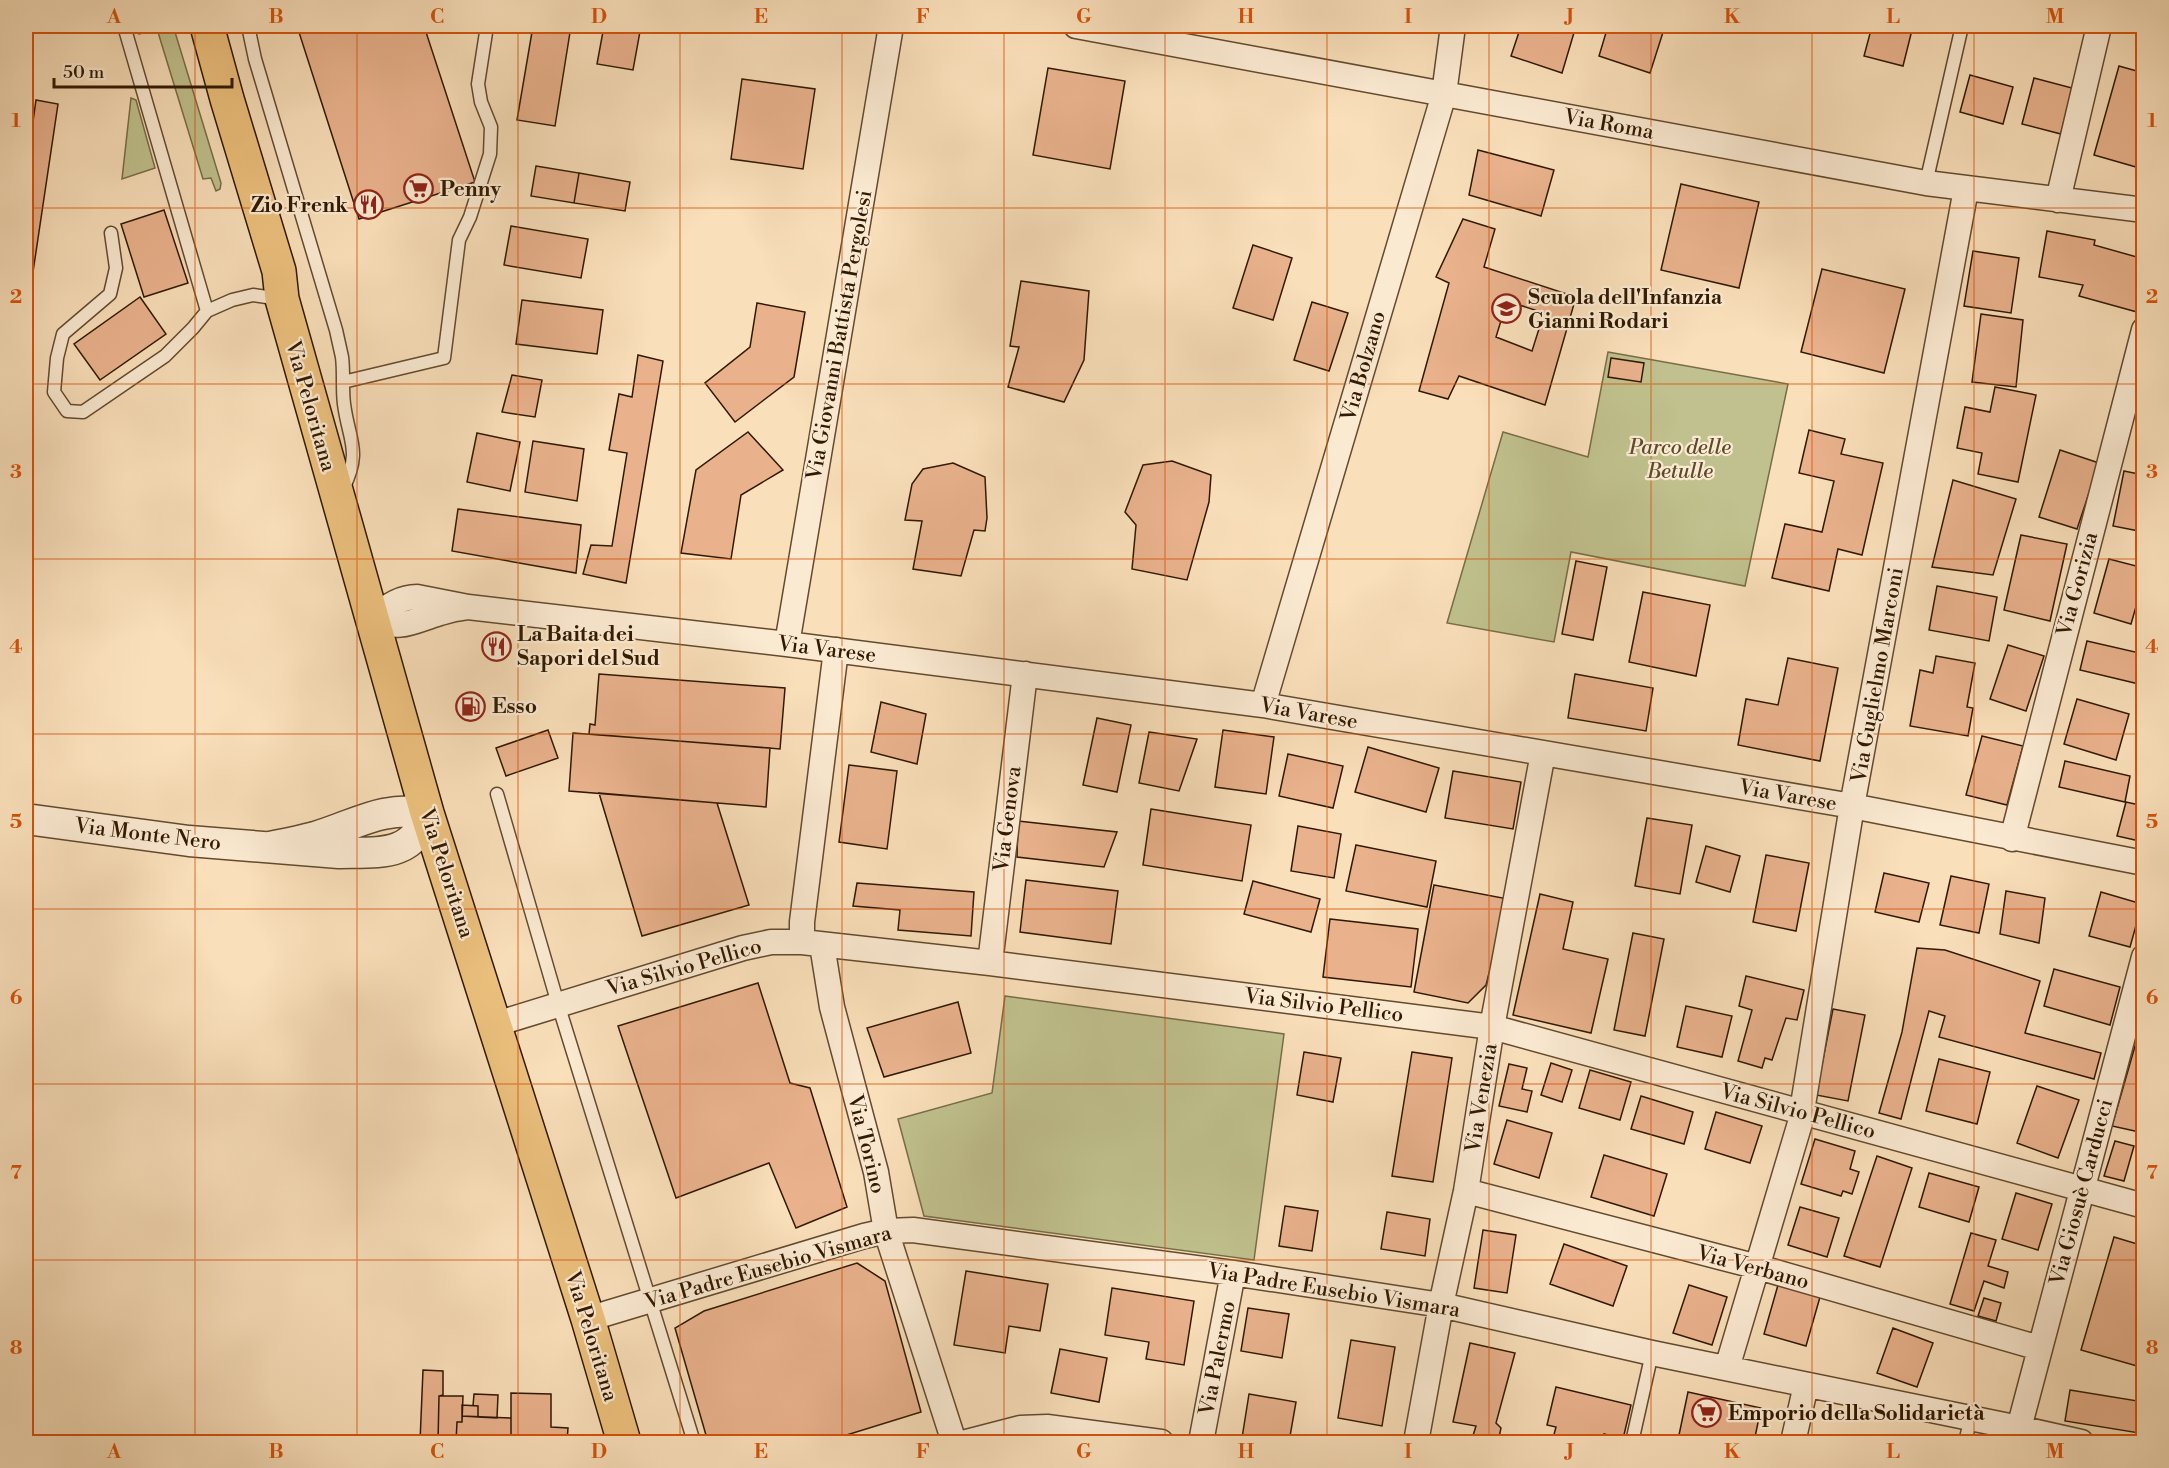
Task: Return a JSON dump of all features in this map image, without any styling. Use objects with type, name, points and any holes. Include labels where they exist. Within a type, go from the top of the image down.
[{"type":"main road","name":"Via Peloritana","points":[[185,26],[233,189],[260,266],[268,286],[282,299]]},
{"type":"main road","name":"Via Peloritana","points":[[207,26],[279,271],[282,299],[427,813],[496,1024],[624,1443]]},
{"type":"street","name":"Via Giovanni Battista Pergolesi","points":[[787,644],[891,26]]},
{"type":"street","name":"Via Roma","points":[[1076,26],[1926,183],[2144,210]]},
{"type":"street","name":"Via Bolzano","points":[[1263,705],[1444,94],[1453,26]]},
{"type":"street","points":[[2058,200],[2099,26]]},
{"type":"street","name":"Via Guglielmo Marconi","points":[[1727,1368],[1800,1123],[1852,806],[1966,189]]},
{"type":"street","name":"Via Gorizia","points":[[2012,839],[2144,330]]},
{"type":"street","name":"Via Varese","points":[[372,620],[385,625],[397,626],[468,607],[836,650],[1263,705],[1852,806],[2144,863]]},
{"type":"street","name":"Via Torino","points":[[836,650],[802,922],[812,944],[832,1007],[876,1172],[886,1231],[954,1443]]},
{"type":"street","name":"Via Genova","points":[[990,963],[1025,674]]},
{"type":"street","name":"Via Venezia","points":[[1416,1443],[1441,1305],[1466,1191],[1492,1027],[1543,753]]},
{"type":"street","name":"Via Monte Nero","points":[[26,819],[189,841],[339,853],[380,852],[404,846],[415,838],[424,824],[427,813]]},
{"type":"street","name":"Via Silvio Pellico","points":[[496,1024],[742,948],[771,942],[812,944],[990,963],[1492,1027],[2144,1206]]},
{"type":"street","name":"Via Giosuè Carducci","points":[[2019,1428],[2144,957]]},
{"type":"street","name":"Via Verbano","points":[[1466,1191],[1758,1267],[2039,1348]]},
{"type":"street","name":"Via Padre Eusebio Vismara","points":[[588,1319],[864,1236],[886,1231],[913,1230],[1233,1273],[1441,1305],[1652,1353],[2019,1428],[2052,1439],[2081,1443]]},
{"type":"street","name":"Via Palermo","points":[[1201,1443],[1233,1273]]},
{"type":"street","points":[[1793,1443],[1806,1385]]},
{"type":"street","points":[[966,1443],[1020,1428],[1047,1426],[1161,1443]]},
{"type":"lane","points":[[124,26],[207,310]]},
{"type":"lane","points":[[248,26],[255,59],[342,356],[344,404],[354,455],[352,470],[338,501]]},
{"type":"lane","points":[[344,382],[444,358],[459,240],[470,217],[490,154],[491,127],[481,102],[478,84],[487,26]]},
{"type":"lane","points":[[1926,183],[1962,26]]},
{"type":"lane","points":[[111,233],[116,268],[110,294],[63,334],[59,350],[54,392],[67,411],[83,412],[165,356],[207,310],[253,295],[282,299]]},
{"type":"lane","points":[[497,794],[558,1004],[694,1443]]},
{"type":"lane","points":[[1632,1443],[1652,1353]]},
{"type":"lane","points":[[1965,1443],[1971,1418]]},
{"type":"green space","points":[[137,26],[171,26],[175,32],[221,183],[220,189],[216,191],[211,178],[203,179],[157,29],[139,34]]},
{"type":"green space","points":[[131,98],[136,100],[155,168],[122,179]]},
{"type":"green space","name":"Parco delle Betulle","points":[[1608,352],[1788,384],[1745,586],[1571,552],[1554,642],[1447,623],[1503,432],[1588,457]]},
{"type":"green space","points":[[1005,996],[1284,1034],[1254,1260],[924,1216],[898,1119],[992,1093]]},
{"type":"building","points":[[297,26],[424,26],[475,182],[359,219]]},
{"type":"building","points":[[533,26],[571,26],[555,126],[517,120]]},
{"type":"building","points":[[604,26],[641,26],[633,70],[597,64]]},
{"type":"building","points":[[1329,26],[1363,26],[1361,33]]},
{"type":"building","points":[[1521,26],[1576,26],[1562,73],[1511,56]]},
{"type":"building","points":[[1608,26],[1665,26],[1650,73],[1599,56]]},
{"type":"building","points":[[1872,26],[1913,26],[1903,66],[1864,56]]},
{"type":"building","points":[[2119,66],[2144,73],[2144,138],[2136,167],[2094,155]]},
{"type":"building","points":[[1048,68],[1125,81],[1110,169],[1033,155]]},
{"type":"building","points":[[1970,75],[2013,87],[2003,124],[1960,112]]},
{"type":"building","points":[[2034,78],[2072,88],[2061,134],[2022,124]]},
{"type":"building","points":[[742,79],[815,89],[803,169],[731,159]]},
{"type":"building","points":[[36,100],[58,104],[26,319],[26,172]]},
{"type":"building","points":[[1478,150],[1554,170],[1541,216],[1469,195]]},
{"type":"building","points":[[536,166],[579,173],[574,203],[531,196]]},
{"type":"building","points":[[579,173],[630,182],[625,211],[574,203]]},
{"type":"building","points":[[1681,184],[1759,202],[1739,288],[1661,270]]},
{"type":"building","points":[[164,210],[188,283],[144,297],[121,224]]},
{"type":"building","points":[[1463,219],[1495,229],[1484,267],[1576,297],[1545,405],[1459,376],[1448,399],[1419,391],[1449,283],[1436,277]],"holes":[[[1507,301],[1544,313],[1532,351],[1496,337]]]},
{"type":"building","points":[[511,226],[588,239],[581,278],[504,265]]},
{"type":"building","points":[[2047,231],[2095,240],[2094,245],[2144,259],[2144,287],[2137,312],[2079,296],[2083,285],[2039,277]]},
{"type":"building","points":[[1253,245],[1292,258],[1273,320],[1233,308]]},
{"type":"building","points":[[1973,251],[2019,258],[2011,313],[1964,306]]},
{"type":"building","points":[[1822,269],[1905,289],[1884,373],[1801,352]]},
{"type":"building","points":[[1021,281],[1089,291],[1084,360],[1064,402],[1008,387],[1019,347],[1010,346]]},
{"type":"building","points":[[140,297],[166,334],[100,380],[74,344]]},
{"type":"building","points":[[522,300],[603,310],[597,354],[516,344]]},
{"type":"building","points":[[1312,302],[1348,313],[1329,371],[1294,360]]},
{"type":"building","points":[[757,303],[805,312],[794,377],[735,422],[705,383],[750,347]]},
{"type":"building","points":[[1981,314],[2023,320],[2016,387],[1972,382]]},
{"type":"building","points":[[638,355],[663,361],[626,583],[583,574],[591,545],[612,546],[627,453],[609,450],[619,394],[632,397]]},
{"type":"building","points":[[1611,358],[1644,363],[1641,382],[1608,377]]},
{"type":"building","points":[[512,375],[542,380],[535,417],[502,412]]},
{"type":"building","points":[[1995,387],[2036,395],[2018,482],[1978,474],[1982,453],[1957,448],[1965,407],[1990,412]]},
{"type":"building","points":[[1809,430],[1845,439],[1841,454],[1883,463],[1862,555],[1838,549],[1829,591],[1772,578],[1785,524],[1822,532],[1834,481],[1799,473]]},
{"type":"building","points":[[748,432],[783,470],[741,495],[731,559],[681,553],[696,470]]},
{"type":"building","points":[[477,433],[520,442],[510,491],[467,482]]},
{"type":"building","points":[[533,441],[584,449],[577,501],[525,492]]},
{"type":"building","points":[[2060,450],[2099,463],[2077,529],[2039,517]]},
{"type":"building","points":[[1172,461],[1211,475],[1209,502],[1187,580],[1132,569],[1136,525],[1125,512],[1143,465]]},
{"type":"building","points":[[953,463],[985,477],[987,518],[985,531],[974,530],[961,576],[913,569],[922,521],[905,520],[912,484],[923,469]]},
{"type":"building","points":[[2124,471],[2144,475],[2144,532],[2113,526]]},
{"type":"building","points":[[1953,480],[2016,499],[1993,575],[1932,567]]},
{"type":"building","points":[[458,509],[581,525],[576,573],[452,551]]},
{"type":"building","points":[[2021,535],[2067,544],[2050,621],[2004,610]]},
{"type":"building","points":[[2109,559],[2144,568],[2144,579],[2131,624],[2094,613]]},
{"type":"building","points":[[1576,561],[1607,567],[1593,640],[1562,634]]},
{"type":"building","points":[[1937,586],[1997,597],[1989,641],[1929,630]]},
{"type":"building","points":[[1643,592],[1710,605],[1696,676],[1629,662]]},
{"type":"building","points":[[2087,641],[2144,654],[2139,684],[2080,670]]},
{"type":"building","points":[[2008,645],[2044,656],[2026,711],[1990,699]]},
{"type":"building","points":[[1936,656],[1975,663],[1967,707],[1973,708],[1968,736],[1910,726],[1920,670],[1933,673]]},
{"type":"building","points":[[1788,658],[1838,668],[1820,761],[1738,745],[1746,699],[1778,705]]},
{"type":"building","points":[[599,674],[785,688],[780,749],[589,734],[590,724],[595,725]]},
{"type":"building","points":[[1575,674],[1653,688],[1646,731],[1568,718]]},
{"type":"building","points":[[2077,699],[2129,714],[2116,760],[2064,744]]},
{"type":"building","points":[[881,702],[926,714],[917,764],[871,752]]},
{"type":"building","points":[[1097,718],[1131,725],[1117,792],[1083,785]]},
{"type":"building","points":[[548,730],[558,758],[506,776],[496,748]]},
{"type":"building","points":[[1223,730],[1274,737],[1266,794],[1215,787]]},
{"type":"building","points":[[1149,732],[1197,739],[1179,791],[1139,783]]},
{"type":"building","points":[[573,733],[770,748],[766,807],[569,791]]},
{"type":"building","points":[[1982,736],[2023,746],[2007,805],[1966,795]]},
{"type":"building","points":[[1368,747],[1439,768],[1426,812],[1355,792]]},
{"type":"building","points":[[1288,754],[1343,766],[1333,808],[1279,796]]},
{"type":"building","points":[[2065,761],[2130,776],[2125,802],[2059,787]]},
{"type":"building","points":[[849,765],[897,771],[887,849],[839,842]]},
{"type":"building","points":[[1453,771],[1521,782],[1513,829],[1445,818]]},
{"type":"building","points":[[599,793],[717,803],[749,905],[642,936]]},
{"type":"building","points":[[2126,802],[2144,806],[2144,842],[2117,836]]},
{"type":"building","points":[[1151,809],[1251,825],[1242,881],[1143,865]]},
{"type":"building","points":[[1647,818],[1692,825],[1680,894],[1635,886]]},
{"type":"building","points":[[1018,821],[1117,832],[1104,867],[1017,857]]},
{"type":"building","points":[[1298,826],[1341,834],[1334,878],[1291,871]]},
{"type":"building","points":[[1356,845],[1436,861],[1427,907],[1346,891]]},
{"type":"building","points":[[1706,846],[1740,856],[1730,892],[1696,882]]},
{"type":"building","points":[[1766,855],[1809,863],[1796,931],[1753,922]]},
{"type":"building","points":[[1884,873],[1929,883],[1919,922],[1875,912]]},
{"type":"building","points":[[1951,876],[1989,884],[1979,933],[1940,925]]},
{"type":"building","points":[[1026,880],[1118,891],[1111,944],[1020,932]]},
{"type":"building","points":[[1253,881],[1320,899],[1311,932],[1244,914]]},
{"type":"building","points":[[857,883],[974,892],[971,936],[898,930],[900,910],[853,906]]},
{"type":"building","points":[[1434,885],[1508,899],[1486,985],[1468,1003],[1414,992]]},
{"type":"building","points":[[2006,891],[2045,898],[2039,943],[2000,934]]},
{"type":"building","points":[[2101,892],[2142,904],[2130,947],[2089,936]]},
{"type":"building","points":[[1540,894],[1573,902],[1563,949],[1608,959],[1591,1033],[1513,1015]]},
{"type":"building","points":[[1330,919],[1418,929],[1411,987],[1323,977]]},
{"type":"building","points":[[1633,933],[1664,939],[1645,1036],[1614,1030]]},
{"type":"building","points":[[1917,948],[1945,950],[2040,981],[2025,1033],[2101,1053],[2094,1079],[1939,1037],[1945,1016],[1929,1011],[1901,1119],[1879,1113],[1902,1032]]},
{"type":"building","points":[[2054,969],[2120,987],[2110,1025],[2044,1006]]},
{"type":"building","points":[[1746,976],[1804,990],[1797,1020],[1786,1018],[1772,1060],[1765,1058],[1762,1068],[1738,1061],[1752,1010],[1739,1006]]},
{"type":"building","points":[[758,983],[790,1083],[810,1088],[847,1207],[796,1228],[769,1163],[676,1198],[618,1026]]},
{"type":"building","points":[[958,1002],[971,1053],[884,1077],[867,1028]]},
{"type":"building","points":[[1686,1006],[1732,1016],[1722,1057],[1677,1047]]},
{"type":"building","points":[[1833,1009],[1865,1015],[1848,1101],[1816,1095]]},
{"type":"building","points":[[2144,1015],[2144,1133],[2112,1126]]},
{"type":"building","points":[[1304,1052],[1341,1058],[1333,1102],[1297,1095]]},
{"type":"building","points":[[1412,1052],[1452,1058],[1433,1182],[1392,1176]]},
{"type":"building","points":[[1939,1059],[1990,1072],[1977,1124],[1926,1111]]},
{"type":"building","points":[[1551,1063],[1572,1070],[1562,1102],[1541,1095]]},
{"type":"building","points":[[1509,1064],[1527,1068],[1522,1089],[1532,1091],[1527,1112],[1499,1106]]},
{"type":"building","points":[[1590,1070],[1631,1082],[1620,1120],[1579,1108]]},
{"type":"building","points":[[2037,1086],[2079,1100],[2058,1158],[2017,1143]]},
{"type":"building","points":[[1641,1096],[1693,1112],[1684,1144],[1631,1129]]},
{"type":"building","points":[[1716,1112],[1762,1126],[1750,1163],[1705,1149]]},
{"type":"building","points":[[1507,1120],[1552,1133],[1539,1178],[1494,1164]]},
{"type":"building","points":[[1815,1139],[1855,1151],[1850,1169],[1859,1172],[1852,1194],[1843,1191],[1841,1196],[1801,1184]]},
{"type":"building","points":[[2115,1141],[2134,1146],[2124,1181],[2104,1176]]},
{"type":"building","points":[[1604,1155],[1667,1174],[1654,1216],[1591,1197]]},
{"type":"building","points":[[1877,1156],[1912,1168],[1880,1267],[1844,1256]]},
{"type":"building","points":[[1929,1173],[1979,1187],[1969,1222],[1919,1207]]},
{"type":"building","points":[[2016,1193],[2052,1204],[2038,1250],[2002,1239]]},
{"type":"building","points":[[1285,1206],[1318,1211],[1312,1251],[1279,1246]]},
{"type":"building","points":[[1800,1207],[1839,1218],[1827,1257],[1788,1245]]},
{"type":"building","points":[[1387,1212],[1430,1219],[1425,1256],[1381,1249]]},
{"type":"building","points":[[1483,1230],[1516,1235],[1507,1293],[1474,1288]]},
{"type":"building","points":[[1971,1233],[1996,1240],[1988,1266],[2008,1272],[2004,1288],[1984,1281],[1974,1311],[1950,1304]]},
{"type":"building","points":[[2114,1237],[2144,1246],[2144,1300],[2138,1321],[2144,1322],[2144,1368],[2081,1350]]},
{"type":"building","points":[[1564,1244],[1627,1266],[1613,1306],[1550,1284]]},
{"type":"building","points":[[857,1263],[885,1281],[921,1412],[824,1442],[708,1442],[675,1328],[704,1311]]},
{"type":"building","points":[[966,1271],[1048,1284],[1040,1331],[1009,1326],[1005,1353],[954,1345]]},
{"type":"building","points":[[1689,1285],[1727,1297],[1712,1345],[1673,1333]]},
{"type":"building","points":[[1778,1285],[1820,1297],[1806,1346],[1764,1334]]},
{"type":"building","points":[[1112,1288],[1194,1301],[1184,1365],[1146,1359],[1149,1342],[1105,1335]]},
{"type":"building","points":[[1984,1298],[2001,1303],[1996,1321],[1978,1316]]},
{"type":"building","points":[[1248,1308],[1289,1314],[1282,1358],[1241,1351]]},
{"type":"building","points":[[1893,1328],[1933,1343],[1917,1387],[1877,1373]]},
{"type":"building","points":[[1351,1340],[1395,1347],[1382,1426],[1338,1418]]},
{"type":"building","points":[[1470,1343],[1515,1353],[1496,1423],[1501,1428],[1498,1442],[1471,1442],[1476,1426],[1453,1422]]},
{"type":"building","points":[[1060,1349],[1107,1358],[1099,1402],[1051,1393]]},
{"type":"building","points":[[423,1370],[443,1371],[443,1395],[439,1396],[438,1442],[420,1442]]},
{"type":"building","points":[[1556,1387],[1631,1405],[1623,1439],[1604,1434],[1602,1442],[1552,1442],[1556,1427],[1547,1425]]},
{"type":"building","points":[[2070,1390],[2144,1402],[2139,1433],[2065,1421]]},
{"type":"building","points":[[1688,1392],[1761,1408],[1754,1442],[1713,1442],[1679,1435]]},
{"type":"building","points":[[511,1393],[551,1394],[551,1427],[568,1428],[567,1442],[511,1442]]},
{"type":"building","points":[[474,1394],[498,1395],[497,1418],[478,1417],[478,1406],[473,1406]]},
{"type":"building","points":[[1249,1394],[1296,1402],[1289,1442],[1242,1438]]},
{"type":"building","points":[[439,1396],[463,1396],[462,1422],[457,1422],[456,1442],[438,1442]]},
{"type":"building","points":[[462,1405],[478,1406],[478,1417],[462,1416]]},
{"type":"building","points":[[462,1416],[511,1418],[511,1442],[456,1442],[457,1422],[462,1422]]},
{"type":"place","name":"Penny","points":[[419,189]]},
{"type":"place","name":"Zio Frenk","points":[[369,205]]},
{"type":"place","name":"Scuola dell'Infanzia Gianni Rodari","points":[[1507,309]]},
{"type":"place","name":"La Baita dei Sapori del Sud","points":[[496,646]]},
{"type":"place","name":"Esso","points":[[471,706]]},
{"type":"place","name":"Emporio della Solidarietà","points":[[1707,1413]]}]
